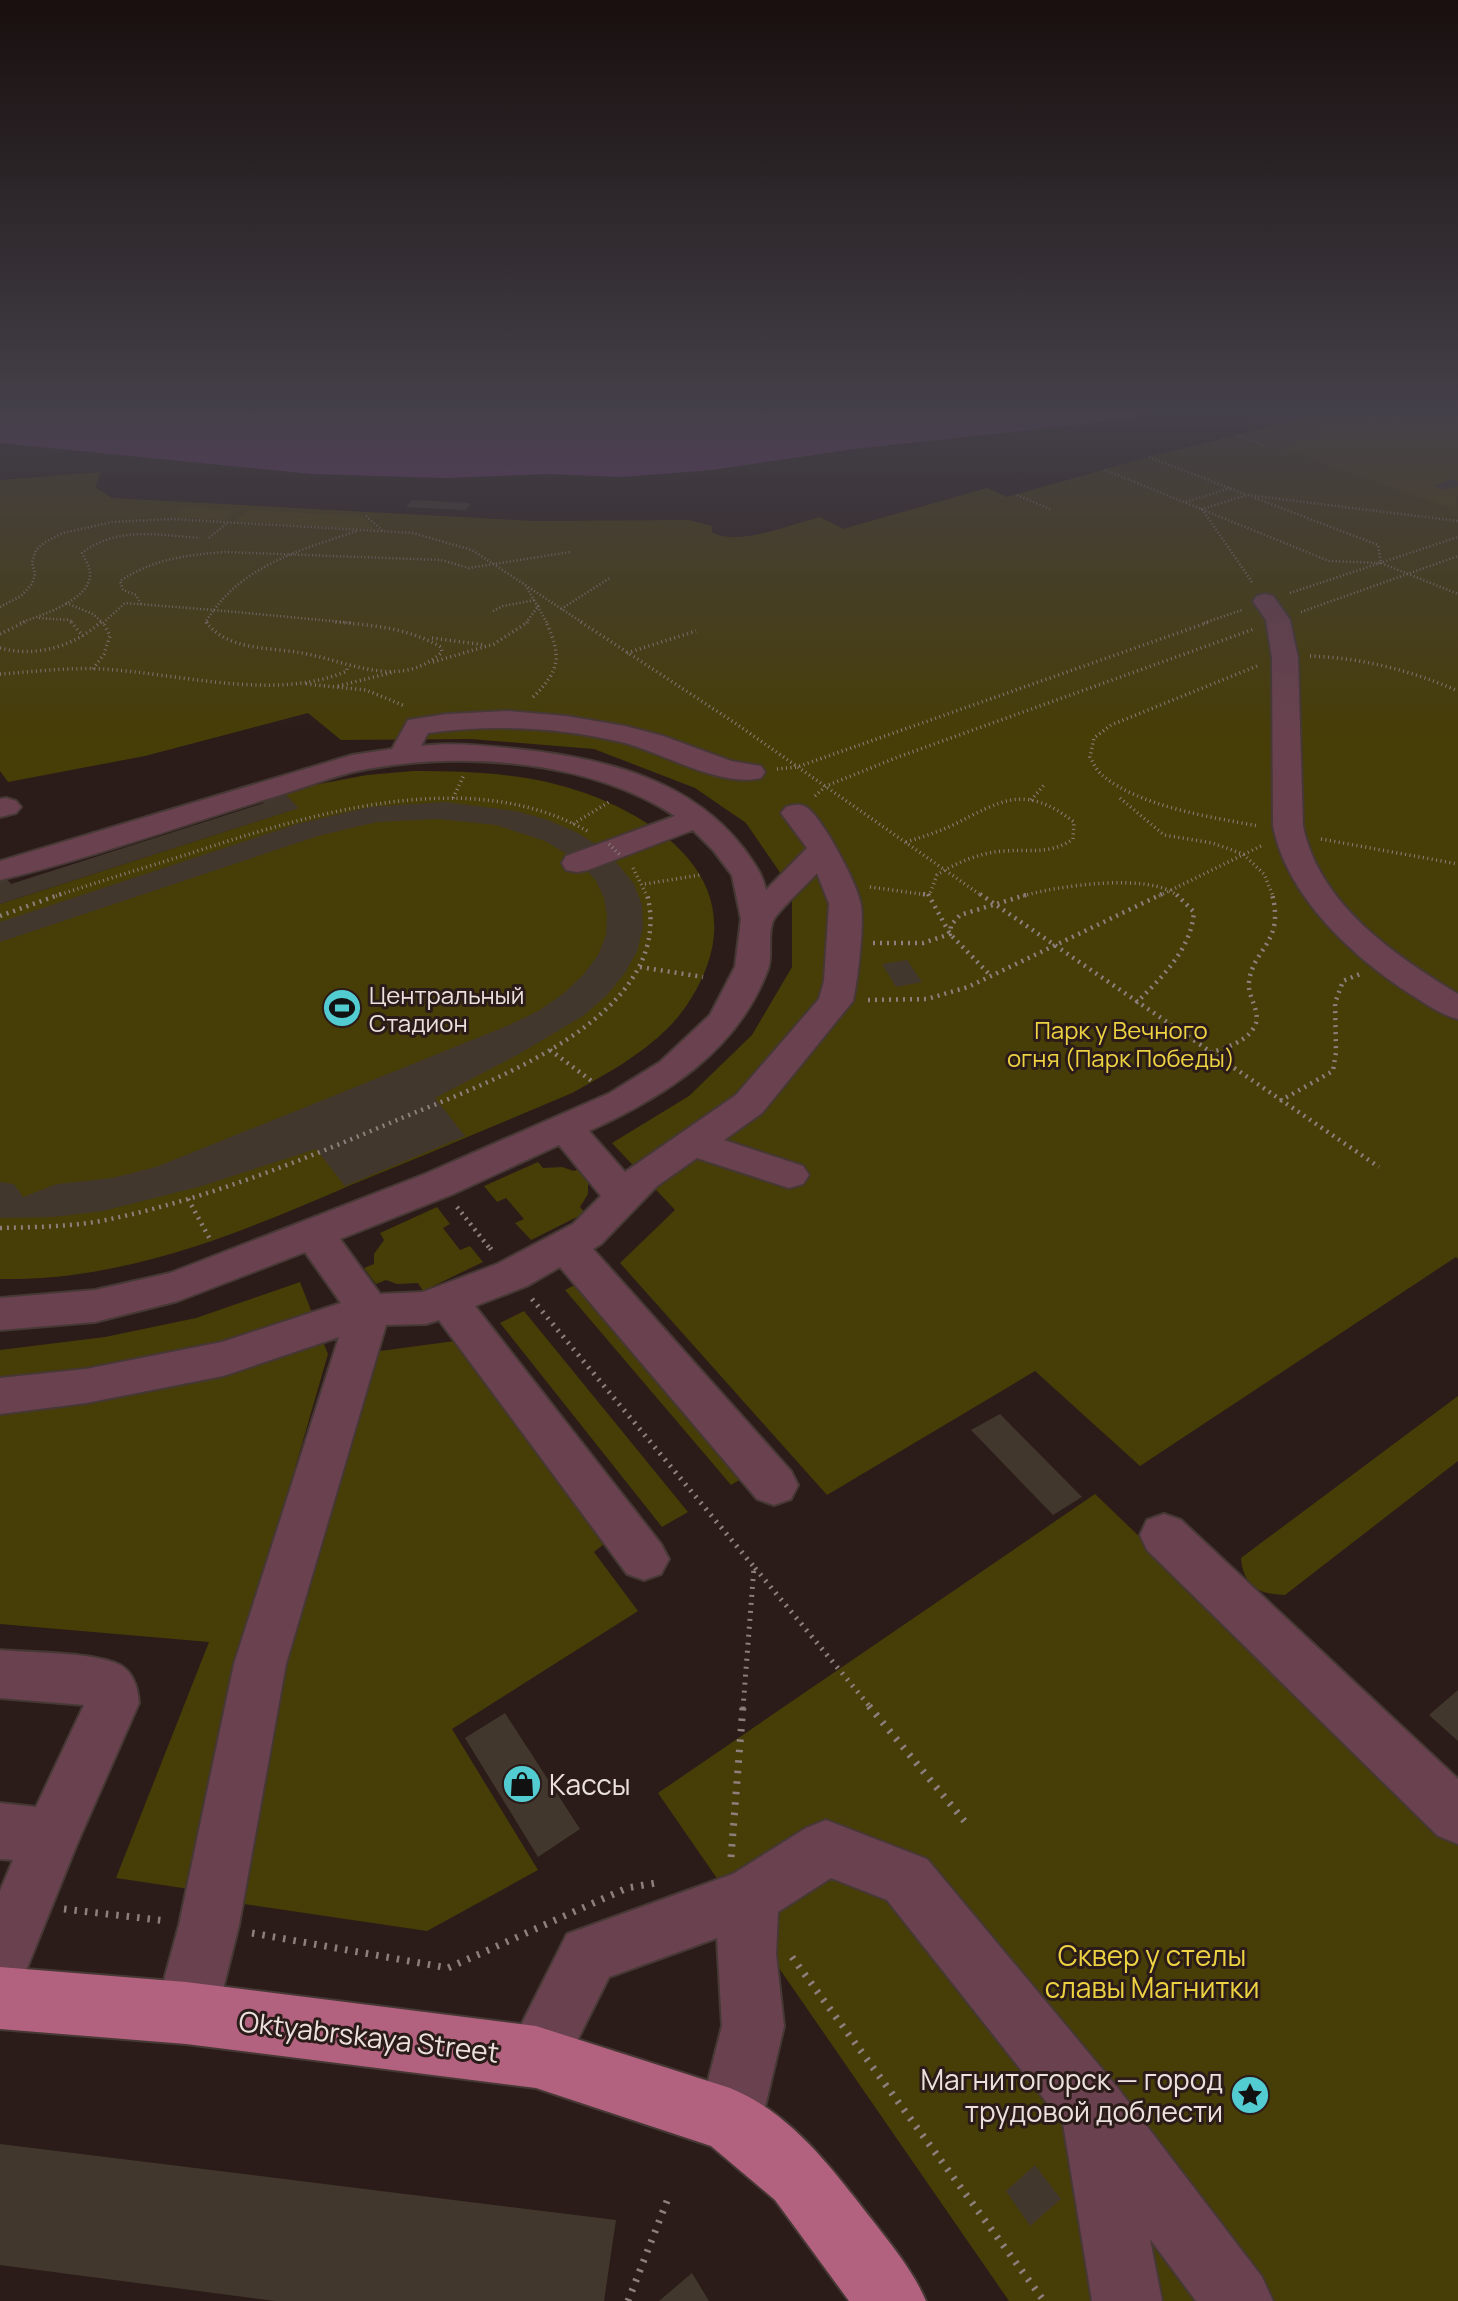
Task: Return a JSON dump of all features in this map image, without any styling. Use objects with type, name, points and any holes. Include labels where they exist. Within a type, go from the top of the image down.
[{"type":"main road","name":"Oktyabrskaya Street","points":[[0,1998],[186,2013],[536,2057],[730,2120]]},
{"type":"main road","points":[[730,2120],[798,2177],[891,2301]]},
{"type":"lane","points":[[1272,611],[1285,658],[1289,833],[1292,846],[1324,902],[1360,940],[1458,1009]]},
{"type":"lane","points":[[402,756],[418,726],[453,720],[493,719],[608,730],[732,771],[751,772]]},
{"type":"lane","points":[[0,871],[362,761],[430,753],[495,755],[552,761],[608,787],[651,789],[698,818],[724,844],[747,874],[757,919],[752,967],[725,1020],[673,1070],[623,1101],[315,1235],[178,1286],[95,1306],[0,1314]]},
{"type":"lane","points":[[608,787],[642,757],[698,758]]},
{"type":"lane","points":[[0,1396],[86,1386],[223,1359],[369,1310],[426,1308],[512,1275],[587,1234],[643,1177],[749,1104],[835,1001],[841,981],[845,904],[823,849],[796,813]]},
{"type":"lane","points":[[577,863],[698,818]]},
{"type":"lane","points":[[757,919],[823,849]]},
{"type":"lane","points":[[566,1128],[624,1197]]},
{"type":"lane","points":[[693,1143],[789,1175]]},
{"type":"lane","points":[[315,1235],[369,1310]]},
{"type":"lane","points":[[566,1246],[774,1485]]},
{"type":"lane","points":[[447,1300],[644,1559]]},
{"type":"lane","points":[[186,2013],[209,1925],[260,1664],[369,1310]]},
{"type":"lane","points":[[1164,1535],[1458,1817]]},
{"type":"lane","points":[[0,1674],[103,1683],[112,1691],[112,1703],[26,1834],[24,1905],[0,1962]]},
{"type":"lane","points":[[536,2057],[588,1955],[749,1897],[826,1848],[907,1880],[1094,2110],[1238,2301]]},
{"type":"lane","points":[[730,2120],[753,2026],[746,1954],[749,1897]]},
{"type":"lane","points":[[1094,2110],[1127,2301]]},
{"type":"path","points":[[370,519],[383,531]]},
{"type":"path","points":[[1209,519],[1272,611]]},
{"type":"path","points":[[1227,519],[1329,561],[1381,563],[1458,594]]},
{"type":"path","points":[[1311,519],[1378,545],[1381,563]]},
{"type":"path","points":[[1438,519],[1458,522]]},
{"type":"path","points":[[209,538],[229,522]]},
{"type":"path","points":[[361,530],[261,566],[234,584],[206,621],[211,632],[223,639],[323,657],[346,666],[390,670],[428,664],[442,652],[441,647],[417,635]]},
{"type":"path","points":[[0,635],[6,629],[53,612],[88,583],[91,573],[82,553],[97,541],[116,536],[139,535],[200,538]]},
{"type":"path","points":[[796,813],[826,786],[1272,611],[1381,563],[1458,537]]},
{"type":"path","points":[[141,604],[136,595],[123,590],[120,581],[144,566],[194,554],[262,552],[441,560],[469,568],[569,552]]},
{"type":"path","points":[[751,772],[797,767],[1272,611],[1458,556]]},
{"type":"path","points":[[561,609],[611,578]]},
{"type":"path","points":[[493,719],[526,704],[547,684],[557,664],[555,648],[538,602],[524,585]]},
{"type":"path","points":[[493,611],[503,606],[538,602]]},
{"type":"path","points":[[338,686],[428,664],[488,645],[522,628],[534,616],[538,602]]},
{"type":"path","points":[[66,603],[93,614],[102,622],[110,636],[104,654],[93,669]]},
{"type":"path","points":[[0,648],[35,654],[58,650],[83,636],[125,603],[214,608],[380,627],[464,645],[488,645]]},
{"type":"path","points":[[35,618],[70,620],[83,636]]},
{"type":"path","points":[[627,653],[696,631]]},
{"type":"path","points":[[284,684],[329,679],[347,671],[346,666]]},
{"type":"path","points":[[0,674],[93,669],[240,683],[338,686],[366,690],[395,700],[412,710],[418,726]]},
{"type":"path","points":[[453,798],[466,771]]},
{"type":"path","points":[[1031,800],[1045,785]]},
{"type":"path","points":[[573,824],[608,787]]},
{"type":"path","points":[[0,916],[330,810],[408,799],[453,798],[521,807],[573,824],[592,834]]},
{"type":"path","points":[[1120,798],[1133,806],[1149,827],[1166,836],[1214,843],[1245,854],[1262,869],[1272,891],[1273,932],[1268,946],[1250,973],[1247,988],[1257,1013],[1258,1024],[1250,1034],[1235,1043],[1209,1053]]},
{"type":"path","points":[[906,842],[957,823],[1004,799],[1031,800],[1064,813],[1074,822],[1073,839],[1061,849],[1034,854],[1002,851],[944,870],[935,877],[928,895]]},
{"type":"path","points":[[835,1001],[927,999],[968,986],[1289,833]]},
{"type":"path","points":[[0,1228],[50,1227],[102,1220],[188,1199],[300,1162],[526,1066],[616,999],[640,967],[653,929],[652,905],[645,884],[609,844],[600,839]]},
{"type":"path","points":[[645,884],[700,875]]},
{"type":"path","points":[[842,943],[923,944],[943,940],[950,934],[951,925],[960,915],[1047,889],[1141,882],[1161,885],[1171,890],[1194,912],[1193,924],[1171,968],[1136,1003]]},
{"type":"path","points":[[837,886],[928,895]]},
{"type":"path","points":[[928,895],[950,934],[991,976]]},
{"type":"path","points":[[1280,1101],[1333,1071],[1336,1052],[1335,1003],[1343,981],[1391,964]]},
{"type":"path","points":[[640,967],[703,977]]},
{"type":"path","points":[[550,1050],[593,1082]]},
{"type":"path","points":[[188,1199],[211,1242]]},
{"type":"path","points":[[754,1567],[966,1823]]},
{"type":"path","points":[[24,1905],[209,1925],[448,1968],[627,1888],[665,1882]]},
{"type":"path","points":[[789,1952],[1044,2301]]},
{"type":"path","points":[[628,2301],[667,2201]]},
{"type":"green space","name":"Парк у Вечного огня (Парк Победы)","points":[[0,519],[689,520],[712,526],[712,532],[722,536],[735,537],[765,533],[812,519],[825,519],[843,529],[877,519],[1458,519],[1458,1259],[1456,1257],[1140,1466],[1035,1371],[827,1495],[620,1263],[675,1210],[612,1143],[689,1096],[752,1035],[792,967],[792,890],[746,823],[695,788],[594,749],[470,739],[341,740],[308,713],[145,756],[8,782],[0,771]]},
{"type":"green space","name":"Центральный Стадион","points":[[413,771],[522,777],[564,786],[614,805],[667,837],[688,858],[704,882],[713,908],[714,938],[705,971],[694,994],[679,1015],[668,1028],[634,1056],[572,1093],[266,1221],[137,1263],[47,1278],[0,1279],[0,904],[298,808],[282,791],[367,775]]},
{"type":"green space","points":[[538,1162],[543,1168],[562,1167],[574,1171],[583,1167],[596,1181],[588,1185],[588,1194],[580,1207],[585,1213],[531,1240],[515,1223],[524,1219],[506,1198],[497,1202],[484,1186]]},
{"type":"green space","points":[[437,1207],[450,1224],[443,1228],[460,1250],[470,1246],[483,1262],[423,1291],[418,1283],[397,1284],[386,1280],[376,1284],[364,1268],[374,1264],[374,1254],[384,1240],[380,1233]]},
{"type":"green space","points":[[588,1278],[756,1470],[731,1485],[565,1290]]},
{"type":"green space","points":[[300,1282],[328,1354],[239,1662],[196,1890],[116,1878],[209,1642],[0,1624],[0,1350],[105,1337],[196,1318]]},
{"type":"green space","points":[[524,1311],[688,1512],[662,1527],[500,1323]]},
{"type":"green space","points":[[462,1340],[609,1540],[594,1552],[638,1611],[452,1729],[538,1870],[427,1931],[244,1904],[277,1668],[364,1360],[380,1351]]},
{"type":"green space","points":[[1458,1396],[1458,1461],[1285,1595],[1267,1593],[1249,1582],[1241,1558]]},
{"type":"green space","name":"Сквер у стелы славы Магнитки","points":[[1095,1494],[1458,1842],[1458,2301],[1009,2301],[658,1793]]},
{"type":"shaded area","points":[[365,519],[376,530],[235,521]]},
{"type":"building","points":[[282,791],[299,808],[0,904],[0,880],[6,878],[11,884],[264,803],[259,799]]},
{"type":"building","points":[[445,802],[516,811],[548,820],[576,832],[602,848],[575,859],[545,841],[496,825],[438,819],[377,822],[318,836],[0,942],[0,922],[297,824],[370,807]]},
{"type":"building","points":[[612,857],[634,884],[642,905],[643,928],[637,951],[625,973],[607,995],[583,1016],[519,1054],[435,1098],[465,1136],[345,1186],[316,1149],[202,1186],[103,1211],[53,1217],[0,1218],[0,1182],[14,1184],[23,1197],[57,1184],[112,1178],[156,1167],[507,1026],[538,1011],[563,994],[584,974],[598,955],[606,935],[604,898],[596,881],[583,866]]},
{"type":"building","points":[[907,960],[922,982],[896,987],[882,964]]},
{"type":"building","points":[[1000,1414],[1082,1497],[1053,1515],[971,1430]]},
{"type":"building","points":[[1458,1690],[1458,1741],[1429,1715]]},
{"type":"building","name":"Кассы","points":[[505,1713],[580,1829],[538,1857],[465,1738]]},
{"type":"building","points":[[0,2144],[616,2220],[604,2301],[275,2301],[0,2265]]},
{"type":"building","points":[[1035,2165],[1061,2199],[1030,2226],[1006,2191]]},
{"type":"building","points":[[692,2273],[709,2301],[659,2301]]},
{"type":"place","name":"Центральный Стадион","points":[[342,1008]]},
{"type":"place","name":"Кассы","points":[[522,1784]]},
{"type":"place","name":"Магнитогорск — город трудовой доблести","points":[[1250,2095]]}]
